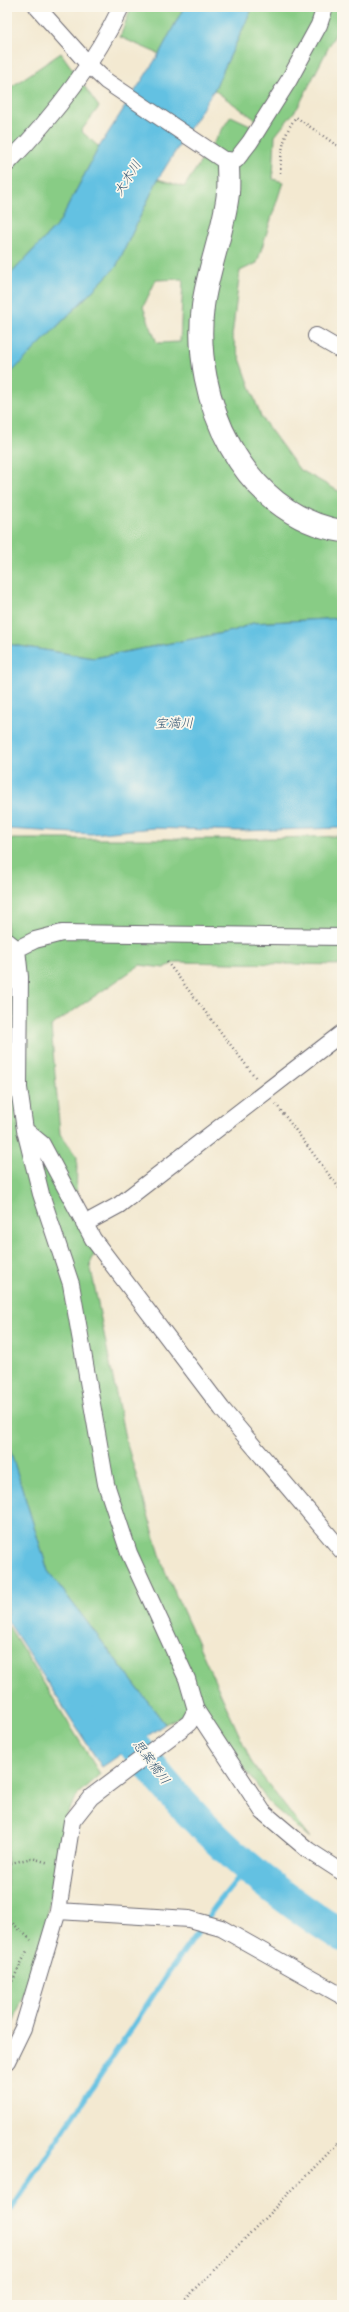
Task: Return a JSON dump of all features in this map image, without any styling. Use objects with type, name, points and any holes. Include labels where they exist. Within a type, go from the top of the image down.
[{"type":"street","points":[[37,7],[88,66],[106,81],[228,163]]},
{"type":"street","points":[[7,164],[38,131],[88,66],[110,30],[121,7]]},
{"type":"street","points":[[228,163],[236,160],[250,142],[289,80],[319,25],[325,7]]},
{"type":"street","points":[[228,163],[228,194],[203,306],[202,353],[212,406],[231,450],[257,484],[290,511],[328,529],[342,531]]},
{"type":"street","points":[[316,336],[342,351]]},
{"type":"street","points":[[342,937],[62,933],[12,945],[20,976],[19,1088],[25,1130],[41,1194],[72,1284],[106,1484],[129,1553],[187,1679],[193,1716],[263,1812],[308,1850],[342,1872]]},
{"type":"street","points":[[84,1224],[120,1205],[342,1033]]},
{"type":"street","points":[[25,1130],[42,1144],[84,1224],[93,1238],[222,1409],[342,1551]]},
{"type":"street","points":[[7,2061],[23,2028],[58,1911],[72,1821],[91,1797],[193,1716]]},
{"type":"street","points":[[58,1911],[189,1919],[221,1928],[342,1996]]},
{"type":"path","points":[[280,174],[281,150],[290,125],[296,117],[342,149]]},
{"type":"path","points":[[7,1864],[32,1858],[65,1868]]},
{"type":"path","points":[[7,1918],[32,1941]]},
{"type":"path","points":[[180,2305],[342,2139]]},
{"type":"green space","points":[[131,7],[184,7],[159,54],[120,37]]},
{"type":"green space","points":[[253,7],[322,7],[316,28],[256,120],[214,90]]},
{"type":"green space","points":[[330,7],[342,7],[342,21],[298,107],[275,136],[273,179],[283,182],[257,263],[240,271],[232,336],[261,417],[299,469],[342,493],[342,618],[253,623],[233,631],[94,658],[7,644],[7,377],[116,267],[158,179],[184,187],[231,116],[263,131]],"holes":[[[183,279],[180,342],[157,343],[143,307],[156,280]]]},
{"type":"green space","points":[[61,53],[99,107],[81,131],[99,147],[59,223],[7,278],[7,121],[9,119],[11,87]]},
{"type":"green space","points":[[342,836],[342,965],[176,962],[164,968],[140,965],[51,1026],[60,1134],[77,1157],[76,1218],[95,1253],[90,1264],[125,1438],[165,1571],[252,1763],[310,1839],[269,1803],[205,1712],[179,1717],[165,1724],[48,1571],[7,1440],[7,839],[241,839]]},
{"type":"green space","points":[[7,1627],[9,1627],[100,1774],[79,1793],[65,1817],[41,1950],[7,2035]]},
{"type":"water","name":"大木川","points":[[184,7],[253,7],[214,90],[158,179],[116,267],[7,377],[7,278],[59,223],[99,147],[159,54]]},
{"type":"water","name":"宝満川","points":[[342,618],[342,828],[241,831],[154,828],[91,834],[7,829],[7,644],[94,658],[233,631],[253,623]]},
{"type":"water","points":[[7,1440],[48,1571],[165,1724],[102,1767],[7,1620]]},
{"type":"waterway","name":"思案橋川","points":[[109,1708],[157,1775],[184,1806],[213,1835],[243,1863],[275,1889],[342,1936]]},
{"type":"waterway","points":[[7,2216],[160,1985],[215,1907],[247,1867]]}]
